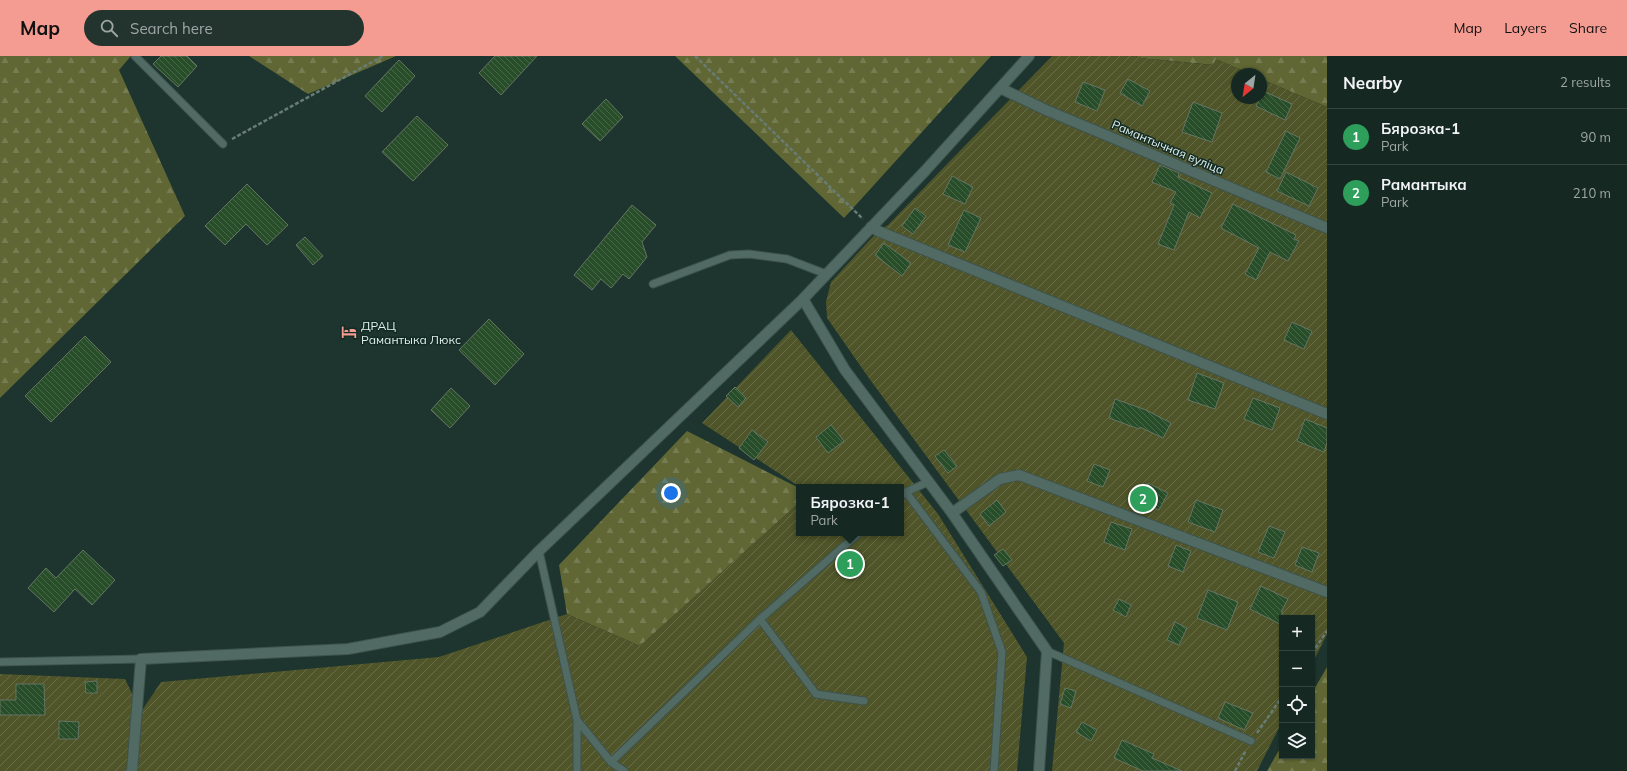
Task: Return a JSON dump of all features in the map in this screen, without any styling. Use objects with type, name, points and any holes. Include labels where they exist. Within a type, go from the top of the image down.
[{"type":"street","points":[[132,771],[140,659],[348,649],[440,632],[480,612],[539,551],[803,299],[925,171],[1029,56]]},
{"type":"street","name":"Рамантычная вуліца","points":[[1000,88],[1054,113],[1327,228]]},
{"type":"street","points":[[871,227],[1327,414]]},
{"type":"street","points":[[803,299],[845,370],[952,513],[1047,651],[1039,771]]},
{"type":"street","points":[[952,513],[1000,479],[1019,475],[1327,592]]},
{"type":"lane","points":[[135,56],[223,144]]},
{"type":"lane","points":[[653,284],[730,255],[749,254],[787,259],[826,274]]},
{"type":"lane","points":[[928,482],[904,494],[980,592],[1002,652],[994,771]]},
{"type":"lane","points":[[611,762],[760,619],[856,536]]},
{"type":"lane","points":[[539,551],[577,720],[577,771]]},
{"type":"lane","points":[[760,619],[816,694],[864,701]]},
{"type":"lane","points":[[1047,651],[1252,741]]},
{"type":"lane","points":[[0,662],[140,659]]},
{"type":"lane","points":[[577,720],[611,762],[624,771]]},
{"type":"path","points":[[223,144],[383,56]]},
{"type":"path","points":[[695,56],[871,227]]},
{"type":"path","points":[[1313,651],[1327,631]]},
{"type":"green space","points":[[0,56],[131,56],[119,70],[185,216],[0,398]]},
{"type":"green space","points":[[249,56],[396,56],[308,94]]},
{"type":"green space","points":[[675,56],[991,56],[844,218]]},
{"type":"green space","points":[[1052,56],[1136,56],[1141,58],[1213,65],[1216,59],[1236,68],[1231,68],[1231,104],[1267,104],[1267,82],[1327,107],[1327,634],[1315,658],[1315,615],[1279,615],[1279,728],[1257,771],[1052,771],[1064,643],[871,381],[827,318],[826,302],[831,282],[878,231],[888,225]]},
{"type":"green space","points":[[1136,56],[1327,56],[1327,107],[1267,82],[1267,68],[1236,68],[1216,59],[1214,65],[1141,58]]},
{"type":"green space","points":[[791,330],[938,514],[1027,657],[1017,771],[0,771],[0,674],[125,679],[141,712],[161,682],[439,657],[567,614],[640,646],[796,506],[796,536],[904,536],[904,484],[796,484],[702,423]]},
{"type":"green space","points":[[687,431],[796,486],[796,506],[640,646],[567,614],[559,565]]},
{"type":"green space","points":[[1327,667],[1327,771],[1267,771],[1279,750],[1279,759],[1315,759],[1315,688]]},
{"type":"building","points":[[161,56],[187,56],[197,66],[178,87],[153,64]]},
{"type":"building","points":[[495,56],[537,56],[501,95],[479,73]]},
{"type":"building","points":[[399,60],[415,76],[382,112],[365,96]]},
{"type":"building","points":[[1128,79],[1150,91],[1142,106],[1120,93]]},
{"type":"building","points":[[1083,82],[1105,90],[1097,111],[1075,102]]},
{"type":"building","points":[[1267,93],[1292,104],[1285,120],[1256,106],[1257,104],[1267,104]]},
{"type":"building","points":[[606,99],[623,117],[600,141],[582,124]]},
{"type":"building","points":[[1193,102],[1222,113],[1212,142],[1182,132]]},
{"type":"building","points":[[417,116],[448,145],[413,181],[382,152]]},
{"type":"building","points":[[1286,131],[1300,138],[1280,179],[1266,172]]},
{"type":"building","points":[[1160,165],[1179,173],[1178,177],[1212,193],[1200,218],[1189,212],[1174,250],[1158,244],[1174,205],[1170,203],[1176,192],[1152,182]]},
{"type":"building","points":[[1286,172],[1318,188],[1309,206],[1277,191]]},
{"type":"building","points":[[952,176],[973,187],[965,204],[943,194]]},
{"type":"building","points":[[247,184],[288,225],[267,245],[246,224],[225,245],[205,226]]},
{"type":"building","points":[[1233,204],[1296,235],[1294,239],[1299,241],[1288,261],[1270,252],[1256,280],[1245,274],[1259,248],[1221,228]]},
{"type":"building","points":[[632,205],[656,225],[642,242],[647,257],[629,279],[623,274],[611,288],[601,279],[592,290],[574,275]]},
{"type":"building","points":[[915,208],[926,216],[913,234],[902,226]]},
{"type":"building","points":[[964,210],[981,218],[965,252],[948,245]]},
{"type":"building","points":[[305,237],[323,256],[313,265],[296,245]]},
{"type":"building","points":[[884,243],[911,263],[902,276],[875,255]]},
{"type":"building","points":[[489,319],[524,354],[495,385],[459,350]]},
{"type":"building","points":[[1292,322],[1312,331],[1304,349],[1284,340]]},
{"type":"building","points":[[85,336],[111,362],[51,422],[25,396]]},
{"type":"building","points":[[1197,373],[1224,383],[1215,409],[1188,400]]},
{"type":"building","points":[[735,387],[746,398],[738,407],[726,396]]},
{"type":"building","points":[[451,388],[470,406],[450,428],[431,410]]},
{"type":"building","points":[[1253,398],[1280,408],[1272,430],[1244,419]]},
{"type":"building","points":[[1115,399],[1146,410],[1171,423],[1163,438],[1140,427],[1139,429],[1109,418]]},
{"type":"building","points":[[1305,419],[1327,428],[1327,443],[1324,452],[1297,441]]},
{"type":"building","points":[[831,425],[844,441],[828,453],[816,437]]},
{"type":"building","points":[[752,430],[768,442],[754,460],[739,448]]},
{"type":"building","points":[[944,450],[957,466],[948,473],[935,456]]},
{"type":"building","points":[[1094,464],[1110,470],[1103,487],[1087,481]]},
{"type":"building","points":[[1148,483],[1168,493],[1159,510],[1140,500]]},
{"type":"building","points":[[997,500],[1006,512],[989,526],[980,514]]},
{"type":"building","points":[[1196,500],[1223,510],[1215,532],[1188,522]]},
{"type":"building","points":[[1111,522],[1132,529],[1125,550],[1104,542]]},
{"type":"building","points":[[1269,526],[1285,532],[1274,558],[1258,552]]},
{"type":"building","points":[[1176,545],[1191,551],[1183,572],[1168,566]]},
{"type":"building","points":[[1302,547],[1319,553],[1312,572],[1295,565]]},
{"type":"building","points":[[1003,549],[1012,560],[1003,566],[994,555]]},
{"type":"building","points":[[83,550],[115,580],[92,605],[75,589],[54,612],[28,588],[46,568],[56,578]]},
{"type":"building","points":[[1261,586],[1288,599],[1282,610],[1282,615],[1279,615],[1279,624],[1250,609]]},
{"type":"building","points":[[1208,590],[1238,602],[1227,630],[1197,618]]},
{"type":"building","points":[[1119,599],[1131,605],[1126,617],[1113,610]]},
{"type":"building","points":[[1175,622],[1187,628],[1179,645],[1167,640]]},
{"type":"building","points":[[97,681],[97,693],[86,693],[85,682]]},
{"type":"building","points":[[16,684],[44,684],[45,715],[0,715],[0,700],[16,700]]},
{"type":"building","points":[[1065,688],[1076,691],[1071,708],[1060,704]]},
{"type":"building","points":[[1225,702],[1253,713],[1244,730],[1218,718]]},
{"type":"building","points":[[59,721],[79,722],[78,739],[59,739]]},
{"type":"building","points":[[1082,722],[1097,730],[1091,741],[1076,732]]},
{"type":"building","points":[[1122,740],[1154,754],[1152,758],[1182,771],[1143,771],[1114,758]]},
{"type":"place","name":"ДРАЦ Рамантыка Люкс","points":[[349,332]]},
{"type":"place","name":"Рамантыка","points":[[1143,499]]},
{"type":"place","name":"Бярозка-1","points":[[850,564]]}]
